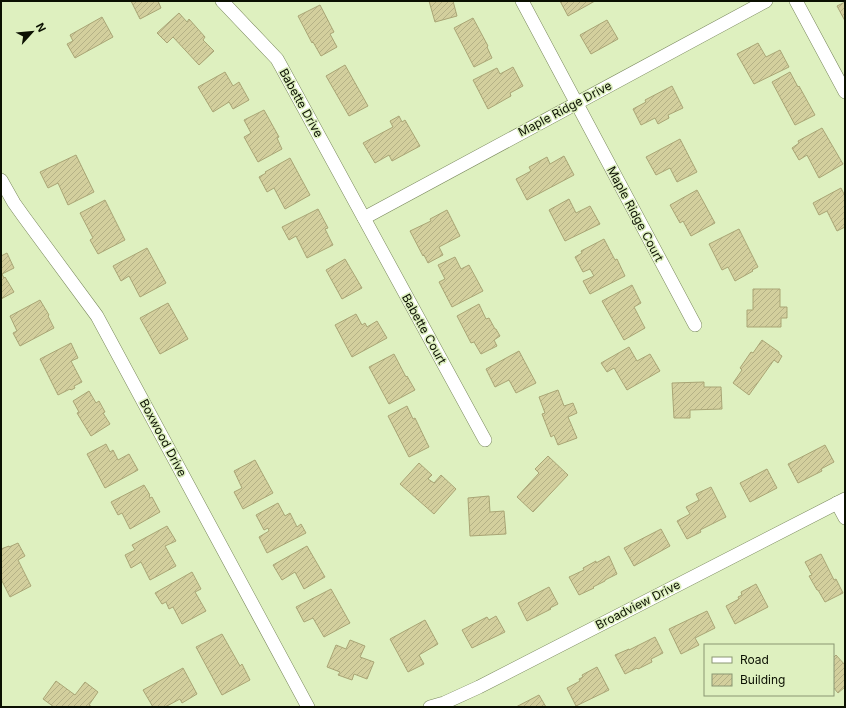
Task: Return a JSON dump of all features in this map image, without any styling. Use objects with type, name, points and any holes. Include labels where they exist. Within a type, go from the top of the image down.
[{"type":"street","name":"Babette Drive","points":[[222,1],[277,59],[364,218]]},
{"type":"street","name":"Maple Ridge Court","points":[[522,1],[694,324]]},
{"type":"street","name":"Maple Ridge Drive","points":[[364,218],[766,1]]},
{"type":"street","points":[[796,1],[845,92]]},
{"type":"street","name":"Boxwood Drive","points":[[1,180],[14,203],[97,316],[308,707]]},
{"type":"street","name":"Babette Court","points":[[364,218],[485,440]]},
{"type":"street","points":[[841,501],[845,518]]},
{"type":"street","name":"Broadview Drive","points":[[430,707],[444,703],[479,687],[841,501]]},
{"type":"building","points":[[131,1],[158,1],[161,8],[140,19]]},
{"type":"building","points":[[429,1],[453,1],[457,16],[435,22]]},
{"type":"building","points":[[560,1],[595,1],[568,16]]},
{"type":"building","points":[[845,2],[845,21],[837,6]]},
{"type":"building","points":[[320,5],[334,32],[330,34],[337,47],[321,56],[313,42],[312,43],[298,16]]},
{"type":"building","points":[[179,13],[187,22],[189,19],[205,37],[203,40],[214,51],[199,65],[173,37],[167,43],[157,33]]},
{"type":"building","points":[[102,17],[113,37],[75,58],[67,44],[73,41],[70,35]]},
{"type":"building","points":[[473,18],[488,46],[487,47],[492,58],[474,67],[454,28]]},
{"type":"building","points":[[607,20],[618,39],[591,54],[580,35]]},
{"type":"building","points":[[758,43],[766,57],[780,50],[789,67],[754,84],[737,54]]},
{"type":"building","points":[[345,65],[368,106],[349,116],[326,76]]},
{"type":"building","points":[[513,67],[523,86],[510,93],[511,96],[488,109],[473,80],[497,68],[500,74]]},
{"type":"building","points":[[225,72],[233,86],[239,82],[249,100],[233,109],[229,102],[213,112],[198,87]]},
{"type":"building","points":[[790,72],[815,115],[795,125],[772,82]]},
{"type":"building","points":[[672,86],[683,108],[668,115],[669,118],[658,124],[655,118],[641,125],[633,109],[646,102],[645,100]]},
{"type":"building","points":[[264,110],[279,137],[277,138],[282,149],[258,162],[244,137],[251,133],[244,120]]},
{"type":"building","points":[[399,116],[402,122],[405,120],[420,146],[392,161],[389,155],[375,163],[363,143],[393,127],[390,121]]},
{"type":"building","points":[[822,128],[843,164],[819,178],[807,155],[799,160],[792,148],[799,143],[798,141]]},
{"type":"building","points":[[680,139],[697,172],[677,182],[670,168],[656,175],[646,157]]},
{"type":"building","points":[[76,155],[94,192],[68,205],[58,183],[48,188],[40,172]]},
{"type":"building","points":[[564,156],[574,175],[527,200],[516,179],[531,171],[529,167],[547,157],[550,164]]},
{"type":"building","points":[[290,158],[310,195],[285,209],[274,188],[267,192],[259,177]]},
{"type":"building","points":[[841,188],[845,196],[845,227],[837,231],[827,211],[819,215],[813,203]]},
{"type":"building","points":[[697,190],[715,223],[691,236],[683,221],[680,223],[670,205]]},
{"type":"building","points":[[569,199],[576,213],[590,206],[600,224],[565,241],[549,210]]},
{"type":"building","points":[[105,200],[125,240],[98,254],[90,240],[93,238],[80,213]]},
{"type":"building","points":[[318,209],[328,228],[325,229],[333,245],[307,258],[296,236],[289,240],[282,227]]},
{"type":"building","points":[[447,210],[460,236],[439,247],[443,255],[428,263],[410,231],[431,221],[430,219]]},
{"type":"building","points":[[739,229],[758,267],[735,281],[728,267],[722,270],[709,244]]},
{"type":"building","points":[[604,239],[615,260],[617,259],[625,276],[590,294],[583,281],[594,276],[590,269],[583,272],[575,257],[582,253],[581,251]]},
{"type":"building","points":[[147,248],[166,283],[140,297],[129,276],[121,281],[113,266]]},
{"type":"building","points":[[7,253],[14,268],[2,274],[14,292],[1,299],[1,256]]},
{"type":"building","points":[[455,257],[461,269],[469,265],[483,291],[452,307],[439,282],[445,279],[438,265]]},
{"type":"building","points":[[345,259],[362,288],[342,299],[326,270]]},
{"type":"building","points":[[632,285],[641,303],[634,307],[645,328],[624,340],[602,301]]},
{"type":"building","points":[[753,289],[780,289],[780,307],[787,307],[787,318],[781,318],[781,327],[747,327],[747,310],[753,310]]},
{"type":"building","points":[[40,300],[49,315],[48,316],[54,328],[20,346],[13,333],[17,331],[10,316]]},
{"type":"building","points":[[168,303],[188,339],[160,354],[140,318]]},
{"type":"building","points":[[479,304],[486,319],[489,318],[500,336],[494,340],[497,346],[481,354],[474,342],[471,343],[457,316]]},
{"type":"building","points":[[356,314],[362,325],[365,323],[367,327],[377,321],[387,338],[352,357],[335,325]]},
{"type":"building","points":[[762,340],[779,352],[782,356],[778,363],[774,360],[749,395],[733,383],[742,370],[740,368],[751,352],[753,353]]},
{"type":"building","points":[[71,343],[78,358],[71,361],[82,382],[74,386],[75,388],[58,395],[40,359]]},
{"type":"building","points":[[629,347],[637,361],[650,354],[660,371],[627,390],[614,368],[607,372],[601,363]]},
{"type":"building","points":[[519,351],[536,383],[516,393],[509,380],[495,387],[486,369]]},
{"type":"building","points":[[394,354],[406,377],[407,376],[415,390],[389,404],[369,367]]},
{"type":"building","points":[[704,382],[704,387],[721,387],[722,409],[690,410],[690,418],[674,418],[672,383]]},
{"type":"building","points":[[558,390],[564,406],[573,403],[577,413],[568,417],[577,438],[558,445],[554,435],[551,437],[542,414],[545,413],[539,397]]},
{"type":"building","points":[[89,391],[96,403],[99,401],[105,412],[103,413],[110,424],[91,436],[77,413],[79,412],[73,401]]},
{"type":"building","points":[[407,406],[413,419],[415,418],[429,447],[409,457],[388,416]]},
{"type":"building","points":[[106,444],[110,452],[113,450],[118,460],[129,454],[138,470],[105,488],[87,454]]},
{"type":"building","points":[[825,445],[834,462],[821,469],[822,471],[798,483],[788,464]]},
{"type":"building","points":[[548,456],[568,475],[533,512],[517,497],[539,473],[535,469]]},
{"type":"building","points":[[255,460],[273,493],[243,509],[234,492],[242,488],[234,471]]},
{"type":"building","points":[[419,463],[432,475],[428,479],[434,483],[441,475],[456,489],[434,514],[400,484]]},
{"type":"building","points":[[767,469],[777,488],[750,502],[740,483]]},
{"type":"building","points":[[144,485],[150,495],[150,498],[152,497],[160,512],[130,529],[122,513],[118,515],[111,502]]},
{"type":"building","points":[[711,487],[726,517],[700,530],[701,532],[687,539],[677,521],[690,514],[686,507],[699,500],[696,494]]},
{"type":"building","points":[[489,496],[490,512],[504,511],[506,534],[470,536],[468,498]]},
{"type":"building","points":[[278,503],[285,516],[290,513],[297,527],[301,524],[306,533],[267,553],[259,537],[269,531],[268,528],[264,530],[256,515]]},
{"type":"building","points":[[167,526],[176,541],[165,546],[176,566],[150,580],[141,562],[131,568],[125,555],[135,550],[132,545]]},
{"type":"building","points":[[661,529],[670,546],[634,566],[624,548]]},
{"type":"building","points":[[18,543],[25,556],[18,560],[31,586],[10,597],[1,579],[1,549]]},
{"type":"building","points":[[307,546],[325,577],[304,589],[295,572],[282,580],[273,565]]},
{"type":"building","points":[[821,554],[834,580],[836,579],[843,593],[825,602],[809,576],[812,575],[805,562]]},
{"type":"building","points":[[609,556],[617,574],[579,595],[569,577],[584,570],[583,568],[596,561],[596,563]]},
{"type":"building","points":[[192,572],[201,589],[195,592],[206,611],[182,624],[173,607],[169,609],[166,602],[162,604],[155,593]]},
{"type":"building","points":[[756,584],[768,607],[735,624],[726,606],[739,599],[738,597],[742,595],[741,592]]},
{"type":"building","points":[[549,587],[558,604],[527,621],[518,603]]},
{"type":"building","points":[[331,589],[350,623],[324,637],[313,618],[304,622],[296,607]]},
{"type":"building","points":[[707,611],[715,628],[695,638],[699,645],[681,654],[669,629]]},
{"type":"building","points":[[496,616],[505,632],[472,648],[462,630],[487,617],[489,620]]},
{"type":"building","points":[[425,620],[438,644],[419,655],[424,664],[408,672],[390,639]]},
{"type":"building","points":[[222,634],[240,666],[242,664],[250,680],[222,695],[196,647]]},
{"type":"building","points":[[655,637],[663,653],[651,659],[652,662],[625,674],[615,655]]},
{"type":"building","points":[[350,640],[365,646],[360,657],[374,662],[367,679],[354,674],[352,680],[338,675],[340,672],[327,667],[336,645],[346,649]]},
{"type":"building","points":[[836,655],[845,665],[845,687],[838,693],[834,688],[834,657]]},
{"type":"building","points":[[597,667],[609,690],[576,706],[567,688],[580,681],[579,679],[583,677],[582,675]]},
{"type":"building","points":[[183,668],[197,694],[182,703],[180,699],[165,707],[153,707],[143,690]]},
{"type":"building","points":[[56,681],[75,695],[85,682],[98,692],[89,705],[92,707],[54,707],[43,699]]},
{"type":"building","points":[[539,695],[546,707],[516,707]]}]
